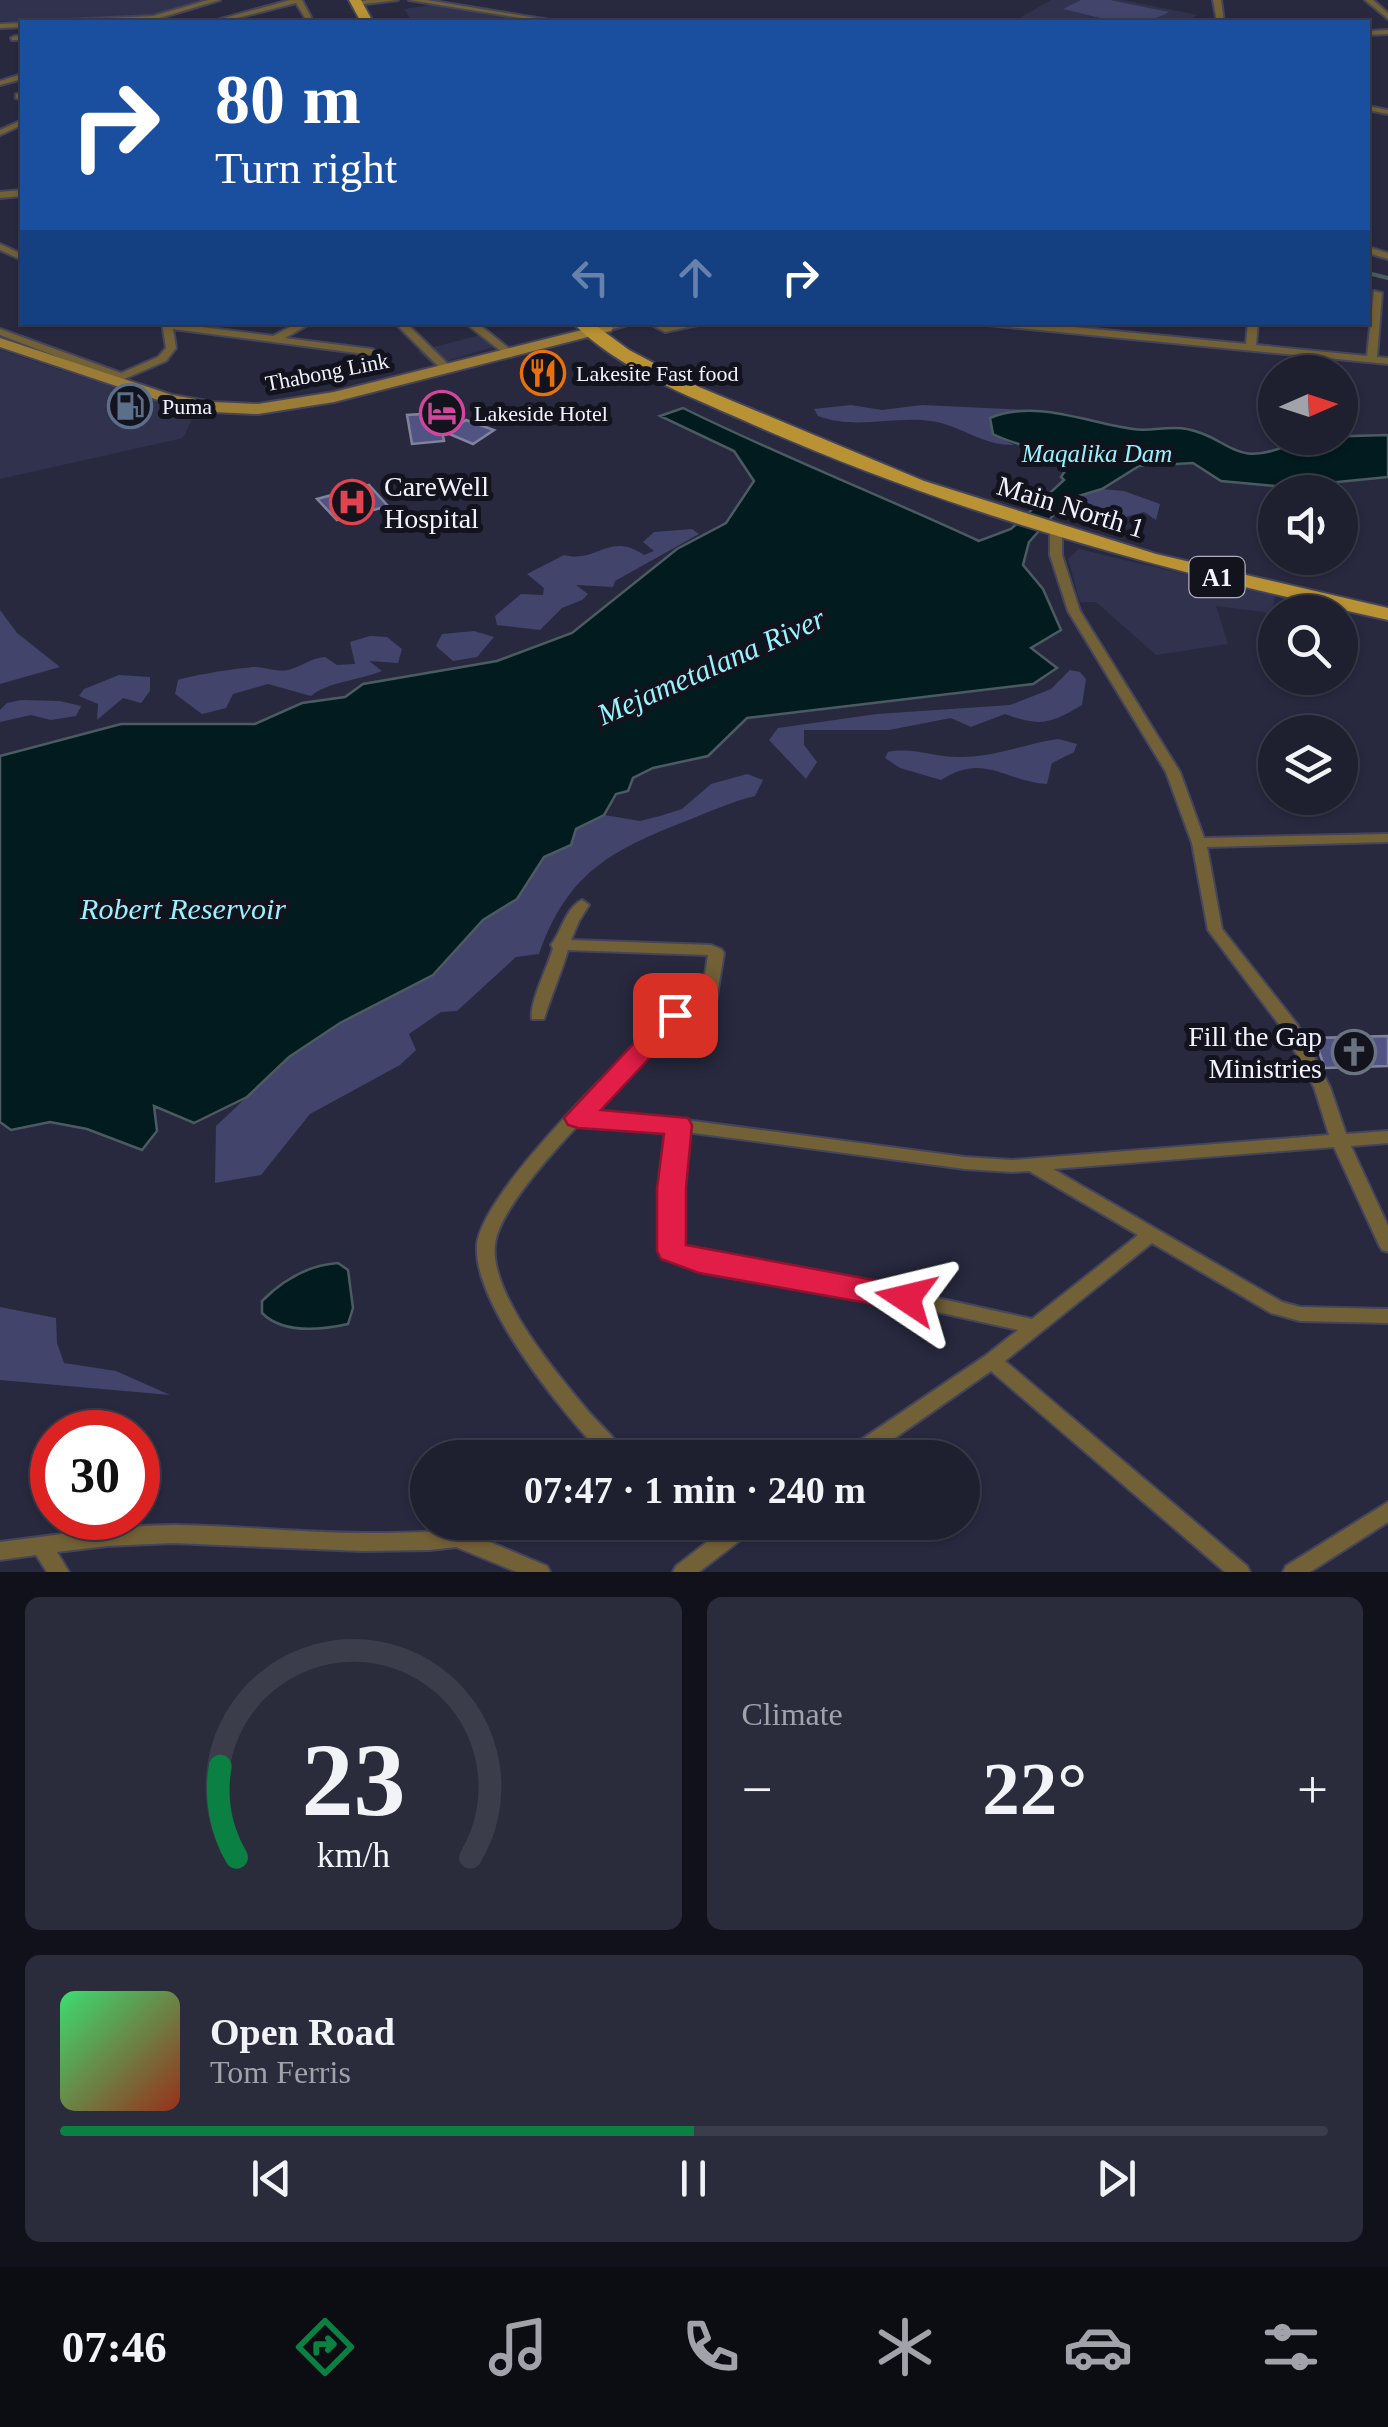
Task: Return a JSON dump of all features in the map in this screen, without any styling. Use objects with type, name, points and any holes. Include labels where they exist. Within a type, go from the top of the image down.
[{"type":"main road","name":"Thabong Link","points":[[0,342],[198,404],[258,408],[334,397],[510,354],[594,326]]},
{"type":"main road","name":"Main North 1","points":[[594,326],[660,375],[855,463],[1010,518],[1179,568],[1388,614]]},
{"type":"street","points":[[105,20],[163,17],[216,0]]},
{"type":"street","points":[[222,20],[298,0],[310,19]]},
{"type":"street","points":[[362,1],[394,0]]},
{"type":"street","points":[[413,0],[544,20]]},
{"type":"street","points":[[1369,0],[1388,18]]},
{"type":"street","points":[[267,9],[271,20]]},
{"type":"street","points":[[1372,359],[1377,293]]},
{"type":"street","points":[[0,332],[116,379],[162,358],[171,348],[167,325]]},
{"type":"street","points":[[174,325],[372,352]]},
{"type":"street","points":[[274,340],[302,325]]},
{"type":"street","points":[[402,325],[448,369]]},
{"type":"street","points":[[473,325],[510,354]]},
{"type":"street","points":[[657,325],[665,329],[689,325]]},
{"type":"street","points":[[1026,325],[1388,361]]},
{"type":"street","points":[[1128,336],[1130,325]]},
{"type":"street","points":[[1251,346],[1253,325]]},
{"type":"street","points":[[1052,531],[1074,611],[1152,732],[1173,772],[1199,843],[1215,930],[1290,1028],[1322,1087],[1339,1139],[1388,1245]]},
{"type":"street","points":[[1199,843],[1388,838]]},
{"type":"street","points":[[538,1016],[539,1000],[554,974],[565,928],[582,905]]},
{"type":"street","points":[[559,946],[711,950],[716,953],[715,974],[707,1016]]},
{"type":"street","points":[[602,1440],[574,1412],[538,1361],[490,1271],[485,1245],[494,1221],[528,1172],[675,1015]]},
{"type":"street","points":[[578,1118],[678,1125],[966,1163],[1034,1166],[1388,1137]]},
{"type":"street","points":[[678,1125],[670,1223],[672,1251],[679,1257],[906,1298],[1036,1327]]},
{"type":"street","points":[[1034,1166],[1278,1308],[1300,1314],[1388,1316]]},
{"type":"street","points":[[876,1440],[992,1361],[1152,1233]]},
{"type":"street","points":[[992,1361],[1240,1572]]},
{"type":"street","points":[[1293,1572],[1388,1511]]},
{"type":"street","points":[[0,1551],[40,1544],[174,1534],[362,1542],[410,1540]]},
{"type":"street","points":[[463,1540],[520,1560],[540,1572]]},
{"type":"street","points":[[683,1572],[725,1540]]},
{"type":"street","points":[[40,1544],[59,1572]]},
{"type":"shaded area","points":[[0,0],[209,0],[179,11],[120,20],[0,21]]},
{"type":"shaded area","points":[[1051,0],[1122,0],[1198,15],[1189,20],[1016,20]]},
{"type":"shaded area","points":[[1081,0],[1110,0],[1169,12],[1147,20],[1116,20],[1063,9]]},
{"type":"shaded area","points":[[449,5],[530,20],[411,20],[404,9]]},
{"type":"shaded area","points":[[488,333],[504,344],[433,365],[418,351]]},
{"type":"shaded area","points":[[0,350],[139,396],[196,410],[183,438],[0,479]]},
{"type":"shaded area","points":[[851,405],[882,410],[922,405],[1029,410],[990,418],[993,434],[1014,445],[994,443],[937,422],[848,422],[818,416],[814,409]]},
{"type":"shaded area","points":[[1102,489],[1124,491],[1160,504],[1156,520],[1144,512],[1126,517],[1127,527],[1116,529],[1094,525],[1090,517],[1060,508],[1070,497]]},
{"type":"shaded area","points":[[692,529],[699,534],[615,581],[613,587],[576,585],[588,594],[562,608],[540,630],[497,625],[495,616],[521,594],[543,595],[544,588],[527,574],[564,555],[575,557],[621,546],[644,555],[654,551],[643,542],[654,532]]},
{"type":"shaded area","points":[[1079,549],[1271,595],[1258,595],[1258,611],[1216,606],[1228,644],[1156,655],[1096,602],[1080,602],[1068,559]]},
{"type":"shaded area","points":[[0,610],[17,633],[60,667],[0,684]]},
{"type":"shaded area","points":[[474,631],[494,637],[477,657],[453,661],[436,646],[442,634]]},
{"type":"shaded area","points":[[370,636],[387,637],[402,649],[398,663],[369,661],[382,671],[326,687],[311,696],[268,684],[233,694],[226,708],[202,714],[175,694],[178,680],[218,672],[252,667],[288,670],[325,657],[337,665],[355,664],[350,642]]},
{"type":"shaded area","points":[[1070,670],[1080,672],[1086,679],[1082,705],[1045,722],[1005,714],[971,727],[951,718],[889,730],[804,730],[804,745],[817,762],[806,779],[769,740],[778,728],[877,714],[1010,705],[1051,689]]},
{"type":"shaded area","points":[[119,675],[150,677],[150,691],[141,703],[123,698],[97,720],[98,704],[79,696],[84,689]]},
{"type":"shaded area","points":[[21,700],[81,706],[76,716],[51,720],[31,715],[0,722],[0,710],[7,703]]},
{"type":"shaded area","points":[[1058,739],[1077,744],[1074,752],[1052,763],[1047,784],[982,768],[956,772],[941,780],[900,768],[885,758],[888,752],[897,751],[971,757]]},
{"type":"shaded area","points":[[747,774],[763,780],[755,796],[642,839],[599,865],[565,901],[539,954],[516,957],[457,1011],[441,1012],[409,1034],[416,1050],[400,1065],[310,1114],[261,1175],[215,1183],[216,1126],[289,1057],[340,1023],[433,975],[483,920],[517,899],[544,857],[570,845],[575,829],[604,815],[640,821],[682,809],[711,784]]},
{"type":"shaded area","points":[[0,1307],[56,1318],[57,1343],[64,1363],[116,1371],[170,1395],[0,1380]]},
{"type":"water","name":"Robert Reservoir","points":[[683,408],[979,541],[1011,529],[1064,480],[1061,477],[1067,468],[1053,456],[993,434],[990,418],[1008,413],[1062,414],[1140,430],[1187,429],[1243,453],[1258,455],[1358,455],[1358,436],[1388,435],[1388,477],[1358,480],[1358,475],[1258,475],[1258,484],[1221,481],[1193,463],[1139,466],[1102,489],[1068,499],[1029,542],[1023,565],[1043,589],[1061,630],[1031,648],[1057,668],[1033,684],[747,718],[708,756],[653,768],[633,778],[628,791],[616,794],[604,815],[576,829],[571,845],[544,857],[517,899],[483,920],[433,975],[340,1023],[289,1057],[247,1097],[194,1123],[154,1106],[157,1131],[142,1150],[87,1129],[50,1122],[11,1130],[0,1122],[0,756],[121,724],[255,724],[302,703],[345,697],[363,684],[497,661],[572,633],[677,549],[726,523],[754,481],[734,451],[660,416]]},
{"type":"water","points":[[338,1263],[348,1270],[353,1308],[348,1324],[314,1329],[291,1327],[262,1313],[262,1301],[287,1281],[316,1267]]},
{"type":"building","points":[[438,413],[444,441],[412,444],[407,415]]},
{"type":"building","points":[[466,420],[494,430],[473,444],[447,433]]},
{"type":"building","name":"CareWell Hospital","points":[[369,485],[388,506],[337,520],[317,499]]},
{"type":"building","name":"Fill the Gap Ministries","points":[[1388,1036],[1388,1066],[1325,1068],[1314,1038]]},
{"type":"waterway","points":[[1370,274],[1388,278]]},
{"type":"place","name":"Lakesite Fast food","points":[[543,373]]},
{"type":"place","name":"Puma","points":[[130,406]]},
{"type":"place","name":"Lakeside Hotel","points":[[442,413]]},
{"type":"place","name":"CareWell Hospital","points":[[352,502]]},
{"type":"place","name":"Fill the Gap Ministries","points":[[1354,1052]]},
{"type":"route","points":[[675,1015],[578,1118],[678,1125],[670,1223],[672,1251],[699,1262],[906,1298]]},
{"type":"water label","name":"Maqalika Dam","points":[[1097,453]]},
{"type":"water label","name":"Mejametalana River","points":[[711,666]]}]
